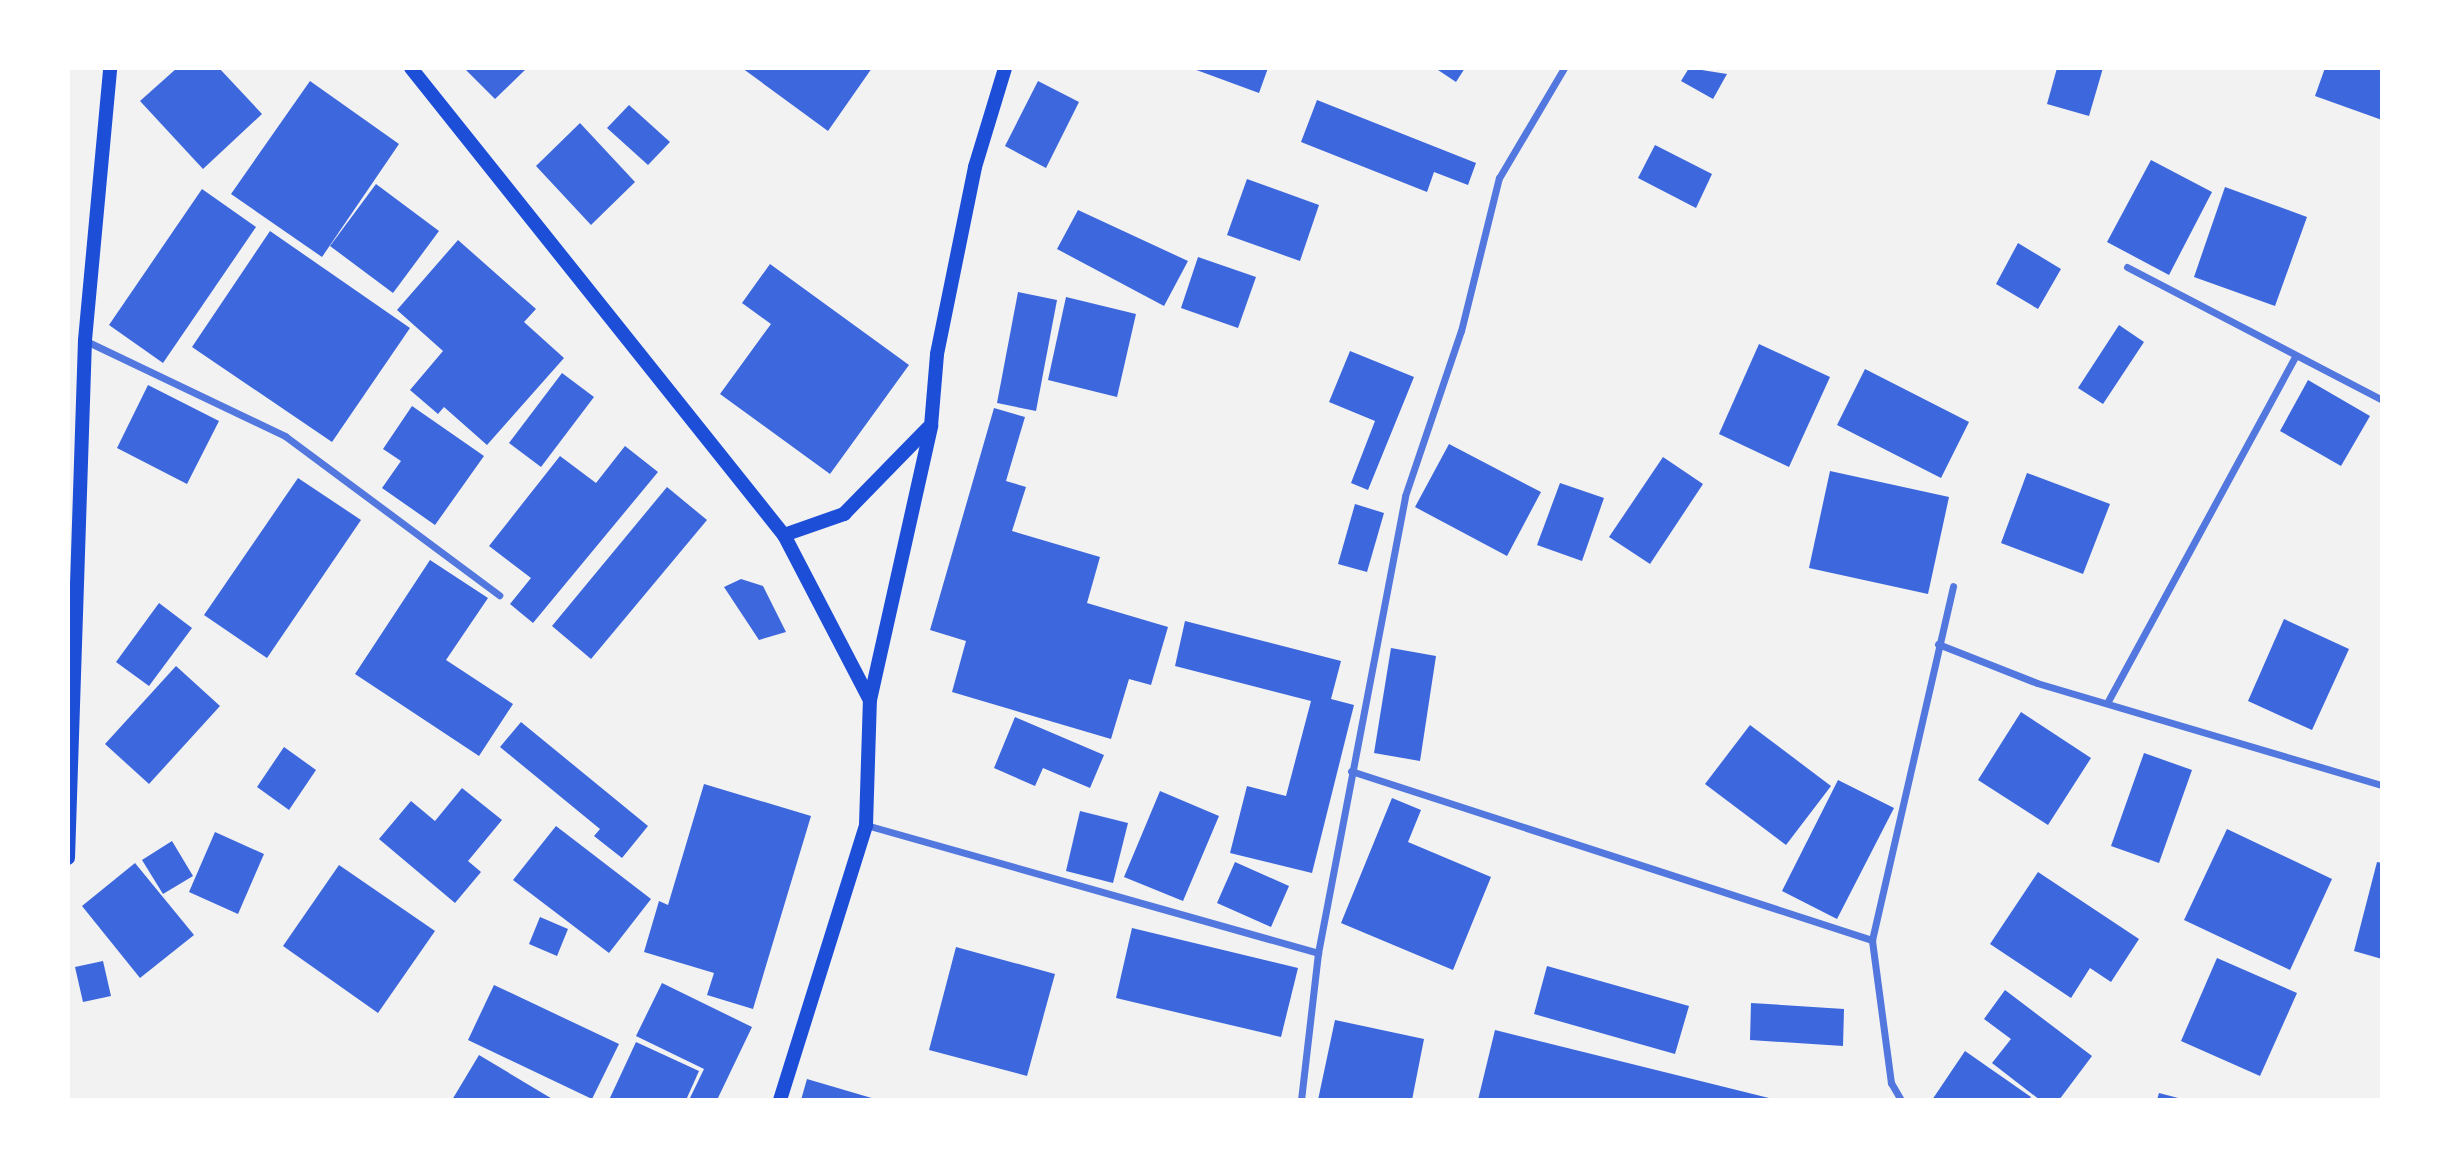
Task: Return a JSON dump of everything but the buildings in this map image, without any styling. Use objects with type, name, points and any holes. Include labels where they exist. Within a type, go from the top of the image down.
[{"type":"main road","points":[[68,858],[85,340],[110,68]]},
{"type":"main road","points":[[411,68],[784,535],[870,699]]},
{"type":"main road","points":[[780,1100],[866,825],[870,699],[931,426],[937,354],[970,194],[1005,68]]},
{"type":"main road","points":[[784,535],[844,514],[931,426]]},
{"type":"street","points":[[1301,1100],[1318,953],[1405,496],[1461,331],[1499,178],[1564,68]]},
{"type":"street","points":[[2127,267],[2294,359],[2382,400]]},
{"type":"street","points":[[85,340],[285,436],[499,596]]},
{"type":"street","points":[[2107,703],[2294,359]]},
{"type":"street","points":[[1901,1100],[1891,1083],[1872,940],[1953,586]]},
{"type":"street","points":[[1938,644],[2107,703],[2382,785]]},
{"type":"street","points":[[1351,771],[1872,940]]},
{"type":"street","points":[[866,825],[1318,953]]}]
